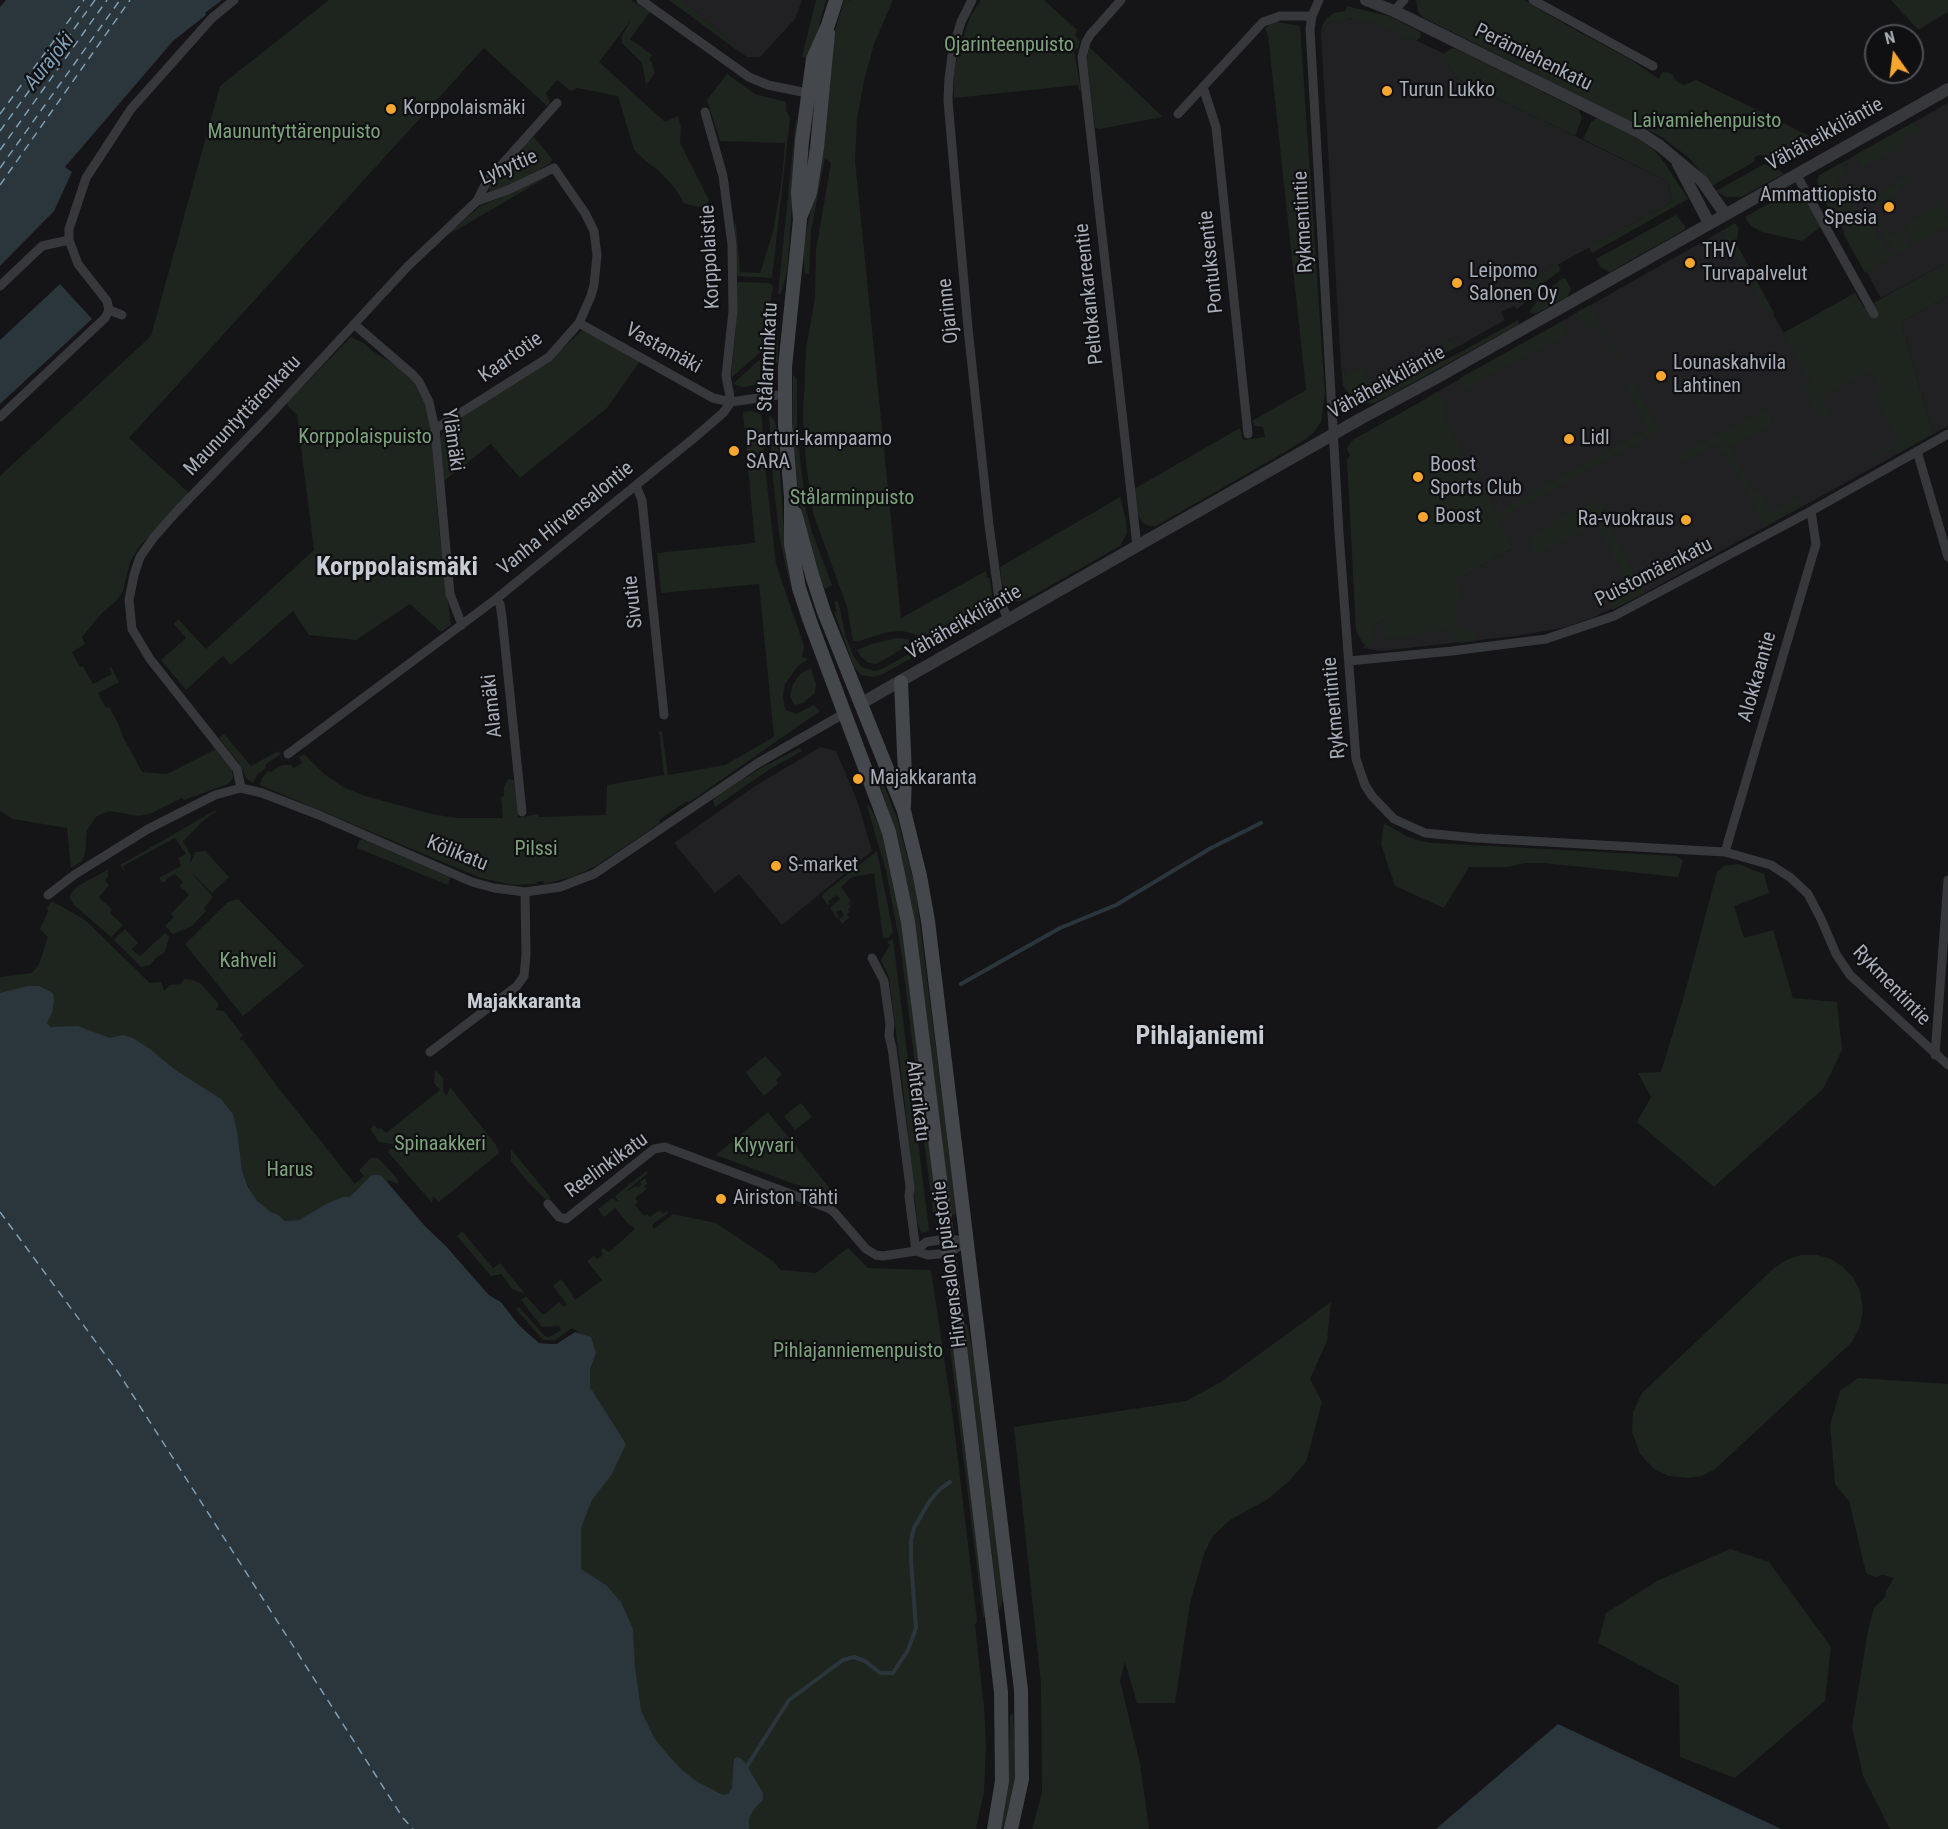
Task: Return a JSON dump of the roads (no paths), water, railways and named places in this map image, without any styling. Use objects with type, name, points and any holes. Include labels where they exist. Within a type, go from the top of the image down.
[{"type":"main road","name":"Stålarminkatu","points":[[836,0],[813,59],[807,93],[798,193],[800,220],[785,367],[785,394],[786,453],[791,497],[790,544],[799,588],[814,634],[845,713]]},
{"type":"main road","name":"Stålarminkatu","points":[[800,220],[810,193],[817,148],[828,25]]},
{"type":"main road","name":"Stålarminkatu","points":[[791,497],[824,612],[860,704]]},
{"type":"main road","points":[[901,682],[903,811]]},
{"type":"main road","name":"Vähäheikkiläntie","points":[[845,713],[860,704]]},
{"type":"main road","name":"Hirvensalon puistotie","points":[[860,704],[903,811],[920,876],[928,921],[1021,1690],[1022,1779],[1011,1829]]},
{"type":"main road","name":"Hirvensalon puistotie","points":[[845,713],[882,811],[900,880],[918,1001],[1001,1692],[1002,1781],[994,1829]]},
{"type":"street","points":[[122,315],[110,310],[107,301],[78,264],[69,240],[69,229],[86,178],[131,109],[212,18],[234,0]]},
{"type":"street","points":[[641,0],[749,77],[768,85],[822,95]]},
{"type":"street","name":"Ojarinne","points":[[972,0],[953,49],[948,101],[968,328],[992,545],[999,599],[1008,619]]},
{"type":"street","name":"Peltokankareentie","points":[[1121,0],[1088,39],[1082,57],[1137,546]]},
{"type":"street","name":"Rykmentintie","points":[[1319,0],[1312,16],[1310,29],[1333,434],[1356,759],[1365,785],[1377,802],[1394,819],[1425,833],[1725,852],[1771,865],[1800,885],[1814,904],[1842,965],[1870,995],[1948,1065]]},
{"type":"street","name":"Perämiehenkatu","points":[[1366,0],[1394,11],[1639,132],[1660,146],[1706,186],[1725,214]]},
{"type":"street","points":[[1394,11],[1404,0]]},
{"type":"street","points":[[1533,0],[1653,66]]},
{"type":"street","points":[[1178,114],[1263,22],[1280,16],[1312,16]]},
{"type":"street","name":"Pontuksentie","points":[[1203,87],[1216,127],[1248,434]]},
{"type":"street","name":"Vähäheikkiläntie","points":[[860,704],[1333,434],[1448,372],[1948,88]]},
{"type":"street","name":"Maununtyttärenkatu","points":[[241,788],[237,769],[134,636],[129,607],[134,575],[146,549],[170,519],[427,246],[477,201],[487,181],[557,104]]},
{"type":"street","name":"Korppolaistie","points":[[705,112],[723,176],[732,245],[733,311],[726,376],[731,402]]},
{"type":"street","name":"Perämiehenkatu","points":[[1676,160],[1709,223]]},
{"type":"street","name":"Lyhyttie","points":[[477,201],[508,190],[554,168]]},
{"type":"street","name":"Kaartotie","points":[[435,429],[549,357],[579,323],[594,285],[597,262],[594,231],[585,213],[554,168]]},
{"type":"street","points":[[1796,174],[1874,315]]},
{"type":"street","points":[[0,286],[42,246],[69,240]]},
{"type":"street","points":[[0,417],[105,318],[110,310]]},
{"type":"street","name":"Vastamäki","points":[[579,323],[713,398],[731,402]]},
{"type":"street","name":"Ylämäki","points":[[354,324],[406,368],[419,382],[429,402],[435,429],[450,594],[462,625]]},
{"type":"street","points":[[731,402],[757,396],[785,394]]},
{"type":"street","name":"Vanha Hirvensalontie","points":[[288,754],[496,599],[716,420],[731,402]]},
{"type":"street","name":"Puistomäenkatu","points":[[1349,661],[1544,639],[1614,616],[1811,511],[1948,434]]},
{"type":"street","points":[[1917,451],[1948,557]]},
{"type":"street","name":"Sivutie","points":[[636,486],[642,500],[664,715]]},
{"type":"street","name":"Alokkaantie","points":[[1725,852],[1816,544],[1811,511]]},
{"type":"street","name":"Alamäki","points":[[496,599],[500,604],[502,617],[522,812]]},
{"type":"street","name":"Kölikatu","points":[[241,788],[319,815],[472,882],[494,888],[525,892],[560,887],[594,874],[758,763],[845,713]]},
{"type":"street","points":[[48,895],[74,875],[148,830],[215,795],[241,788]]},
{"type":"street","points":[[1935,1054],[1948,880]]},
{"type":"street","points":[[430,1052],[517,986],[524,976],[525,892]]},
{"type":"street","name":"Ahterikatu","points":[[872,958],[884,981],[916,1251]]},
{"type":"street","name":"Reelinkikatu","points":[[548,1204],[559,1217],[566,1219],[654,1149],[665,1147],[828,1208],[866,1249],[876,1255],[916,1251],[928,1255],[948,1246],[967,1242]]},
{"type":"street","name":"Reelinkikatu","points":[[916,1251],[926,1242],[948,1246]]},
{"type":"water","name":"Aurajoki","points":[[6,0],[222,0],[173,41],[65,167],[72,172],[54,211],[0,266],[0,7]]},
{"type":"water","points":[[60,284],[92,319],[0,404],[0,340]]},
{"type":"water","points":[[27,986],[39,986],[53,993],[52,1013],[47,1023],[50,1027],[78,1026],[110,1038],[122,1035],[133,1038],[174,1069],[221,1099],[233,1114],[242,1170],[248,1187],[257,1201],[285,1221],[299,1220],[328,1203],[343,1197],[350,1197],[372,1175],[380,1175],[489,1295],[501,1302],[519,1325],[539,1343],[556,1344],[575,1332],[591,1337],[596,1353],[590,1369],[590,1387],[626,1444],[612,1474],[592,1500],[581,1528],[581,1569],[606,1585],[621,1602],[633,1629],[641,1710],[654,1738],[668,1755],[696,1781],[723,1795],[728,1794],[732,1788],[734,1759],[738,1757],[747,1766],[763,1793],[763,1800],[749,1818],[749,1829],[0,1829],[0,993]]},
{"type":"water","points":[[1558,1724],[1781,1829],[1436,1829]]},
{"type":"waterway","points":[[961,984],[1060,928],[1116,905],[1211,848],[1261,823]]},
{"type":"waterway","points":[[747,1766],[789,1700],[843,1660],[854,1657],[865,1661],[880,1673],[893,1673],[908,1650],[916,1628],[911,1561],[911,1540],[914,1528],[929,1502],[940,1489],[950,1482]]},
{"type":"place","name":"Turun Lukko","points":[[1387,91]]},
{"type":"place","name":"Korppolaismäki","points":[[391,109]]},
{"type":"place","name":"Ammattiopisto Spesia","points":[[1889,207]]},
{"type":"place","name":"THV Turvapalvelut","points":[[1690,263]]},
{"type":"place","name":"Leipomo Salonen Oy","points":[[1457,283]]},
{"type":"place","name":"Lounaskahvila Lahtinen","points":[[1661,376]]},
{"type":"place","name":"Lidl","points":[[1569,439]]},
{"type":"place","name":"Parturi-kampaamo SARA","points":[[734,451]]},
{"type":"place","name":"Boost Sports Club","points":[[1418,477]]},
{"type":"place","name":"Boost","points":[[1423,517]]},
{"type":"place","name":"Ra-vuokraus","points":[[1686,520]]},
{"type":"place","name":"Majakkaranta","points":[[858,779]]},
{"type":"place","name":"S-market","points":[[776,866]]},
{"type":"place","name":"Airiston Tähti","points":[[721,1199]]},
{"type":"district","name":"Korppolaismäki","points":[[397,568]]},
{"type":"district","name":"Majakkaranta","points":[[524,1003]]},
{"type":"district","name":"Pihlajaniemi","points":[[1200,1037]]},
{"type":"park label","name":"Ojarinteenpuisto","points":[[1009,46]]},
{"type":"park label","name":"Laivamiehenpuisto","points":[[1707,122]]},
{"type":"park label","name":"Maununtyttärenpuisto","points":[[294,133]]},
{"type":"park label","name":"Korppolaispuisto","points":[[365,438]]},
{"type":"park label","name":"Stålarminpuisto","points":[[852,499]]},
{"type":"park label","name":"Pilssi","points":[[536,850]]},
{"type":"park label","name":"Kahveli","points":[[248,962]]},
{"type":"park label","name":"Spinaakkeri","points":[[440,1145]]},
{"type":"park label","name":"Klyyvari","points":[[764,1147]]},
{"type":"park label","name":"Harus","points":[[290,1171]]},
{"type":"park label","name":"Pihlajanniemenpuisto","points":[[858,1352]]}]
